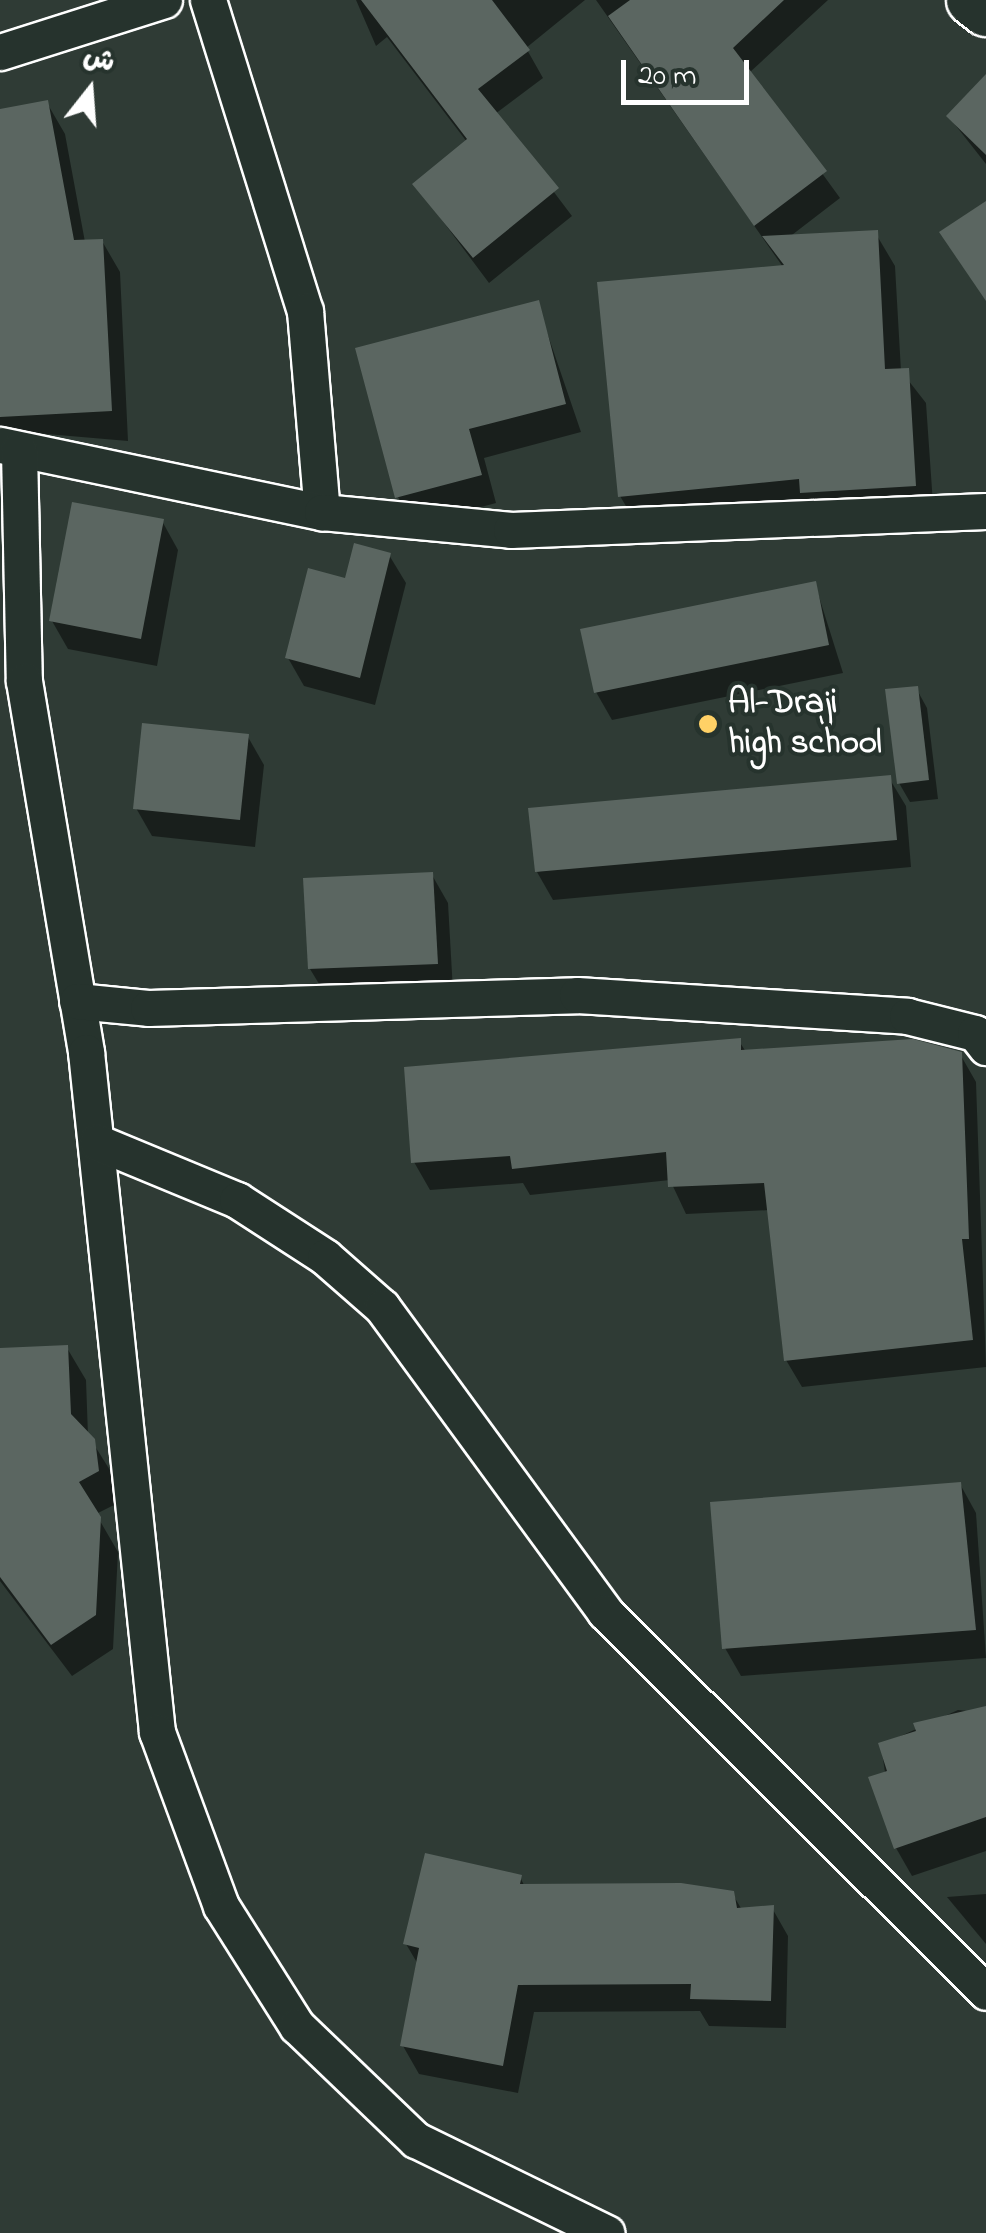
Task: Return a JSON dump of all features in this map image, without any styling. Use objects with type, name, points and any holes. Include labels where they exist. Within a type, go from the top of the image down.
[{"type":"main road","points":[[972,0],[986,11]]},
{"type":"street","points":[[0,52],[164,0]]},
{"type":"street","points":[[208,0],[305,312],[322,512]]},
{"type":"street","points":[[607,2233],[416,2140],[297,2026],[220,1906],[157,1732],[97,1142],[78,1000],[24,681],[10,448],[322,512],[511,530],[986,511]]},
{"type":"street","points":[[78,1000],[148,1008],[577,995],[907,1016],[974,1033],[986,1048]]},
{"type":"street","points":[[97,1142],[238,1200],[326,1257],[382,1307],[605,1612],[986,1992]]},
{"type":"building","points":[[361,0],[492,0],[530,50],[478,89],[559,188],[473,258],[412,184],[467,139]]},
{"type":"building","points":[[630,0],[784,0],[733,48],[827,171],[754,226],[608,16]]},
{"type":"building","points":[[986,74],[986,155],[946,116]]},
{"type":"building","points":[[48,100],[74,240],[103,239],[112,411],[0,417],[0,109]]},
{"type":"building","points":[[986,201],[986,301],[939,232]]},
{"type":"building","points":[[878,230],[885,369],[909,368],[916,486],[800,493],[799,479],[618,497],[597,282],[784,265],[762,236]]},
{"type":"building","points":[[539,300],[566,404],[469,429],[482,475],[395,498],[355,348]]},
{"type":"building","points":[[72,502],[164,519],[141,639],[49,621]]},
{"type":"building","points":[[354,543],[391,553],[360,678],[285,658],[308,568],[345,578]]},
{"type":"building","points":[[816,581],[829,645],[594,693],[580,629]]},
{"type":"building","points":[[918,686],[929,780],[897,784],[885,689]]},
{"type":"building","points":[[142,723],[249,734],[240,820],[133,809]]},
{"type":"building","points":[[891,775],[897,840],[535,872],[528,808]]},
{"type":"building","points":[[433,872],[438,964],[308,969],[303,878]]},
{"type":"building","points":[[741,1038],[741,1050],[913,1039],[962,1052],[969,1239],[962,1239],[973,1340],[784,1361],[764,1183],[668,1187],[666,1152],[512,1169],[510,1156],[411,1163],[404,1067]]},
{"type":"building","points":[[68,1345],[71,1414],[95,1439],[99,1471],[79,1482],[101,1517],[96,1615],[51,1645],[0,1577],[0,1348]]},
{"type":"building","points":[[961,1482],[976,1630],[722,1649],[710,1502]]},
{"type":"building","points":[[986,1706],[986,1817],[894,1849],[868,1777],[887,1771],[878,1743],[916,1731],[913,1723]]},
{"type":"building","points":[[425,1853],[522,1875],[520,1884],[681,1883],[734,1891],[737,1908],[774,1905],[771,2001],[690,1999],[691,1984],[518,1985],[503,2066],[400,2046],[419,1948],[403,1944]]},
{"type":"place","name":"Al-Draji high school","points":[[708,724]]}]
